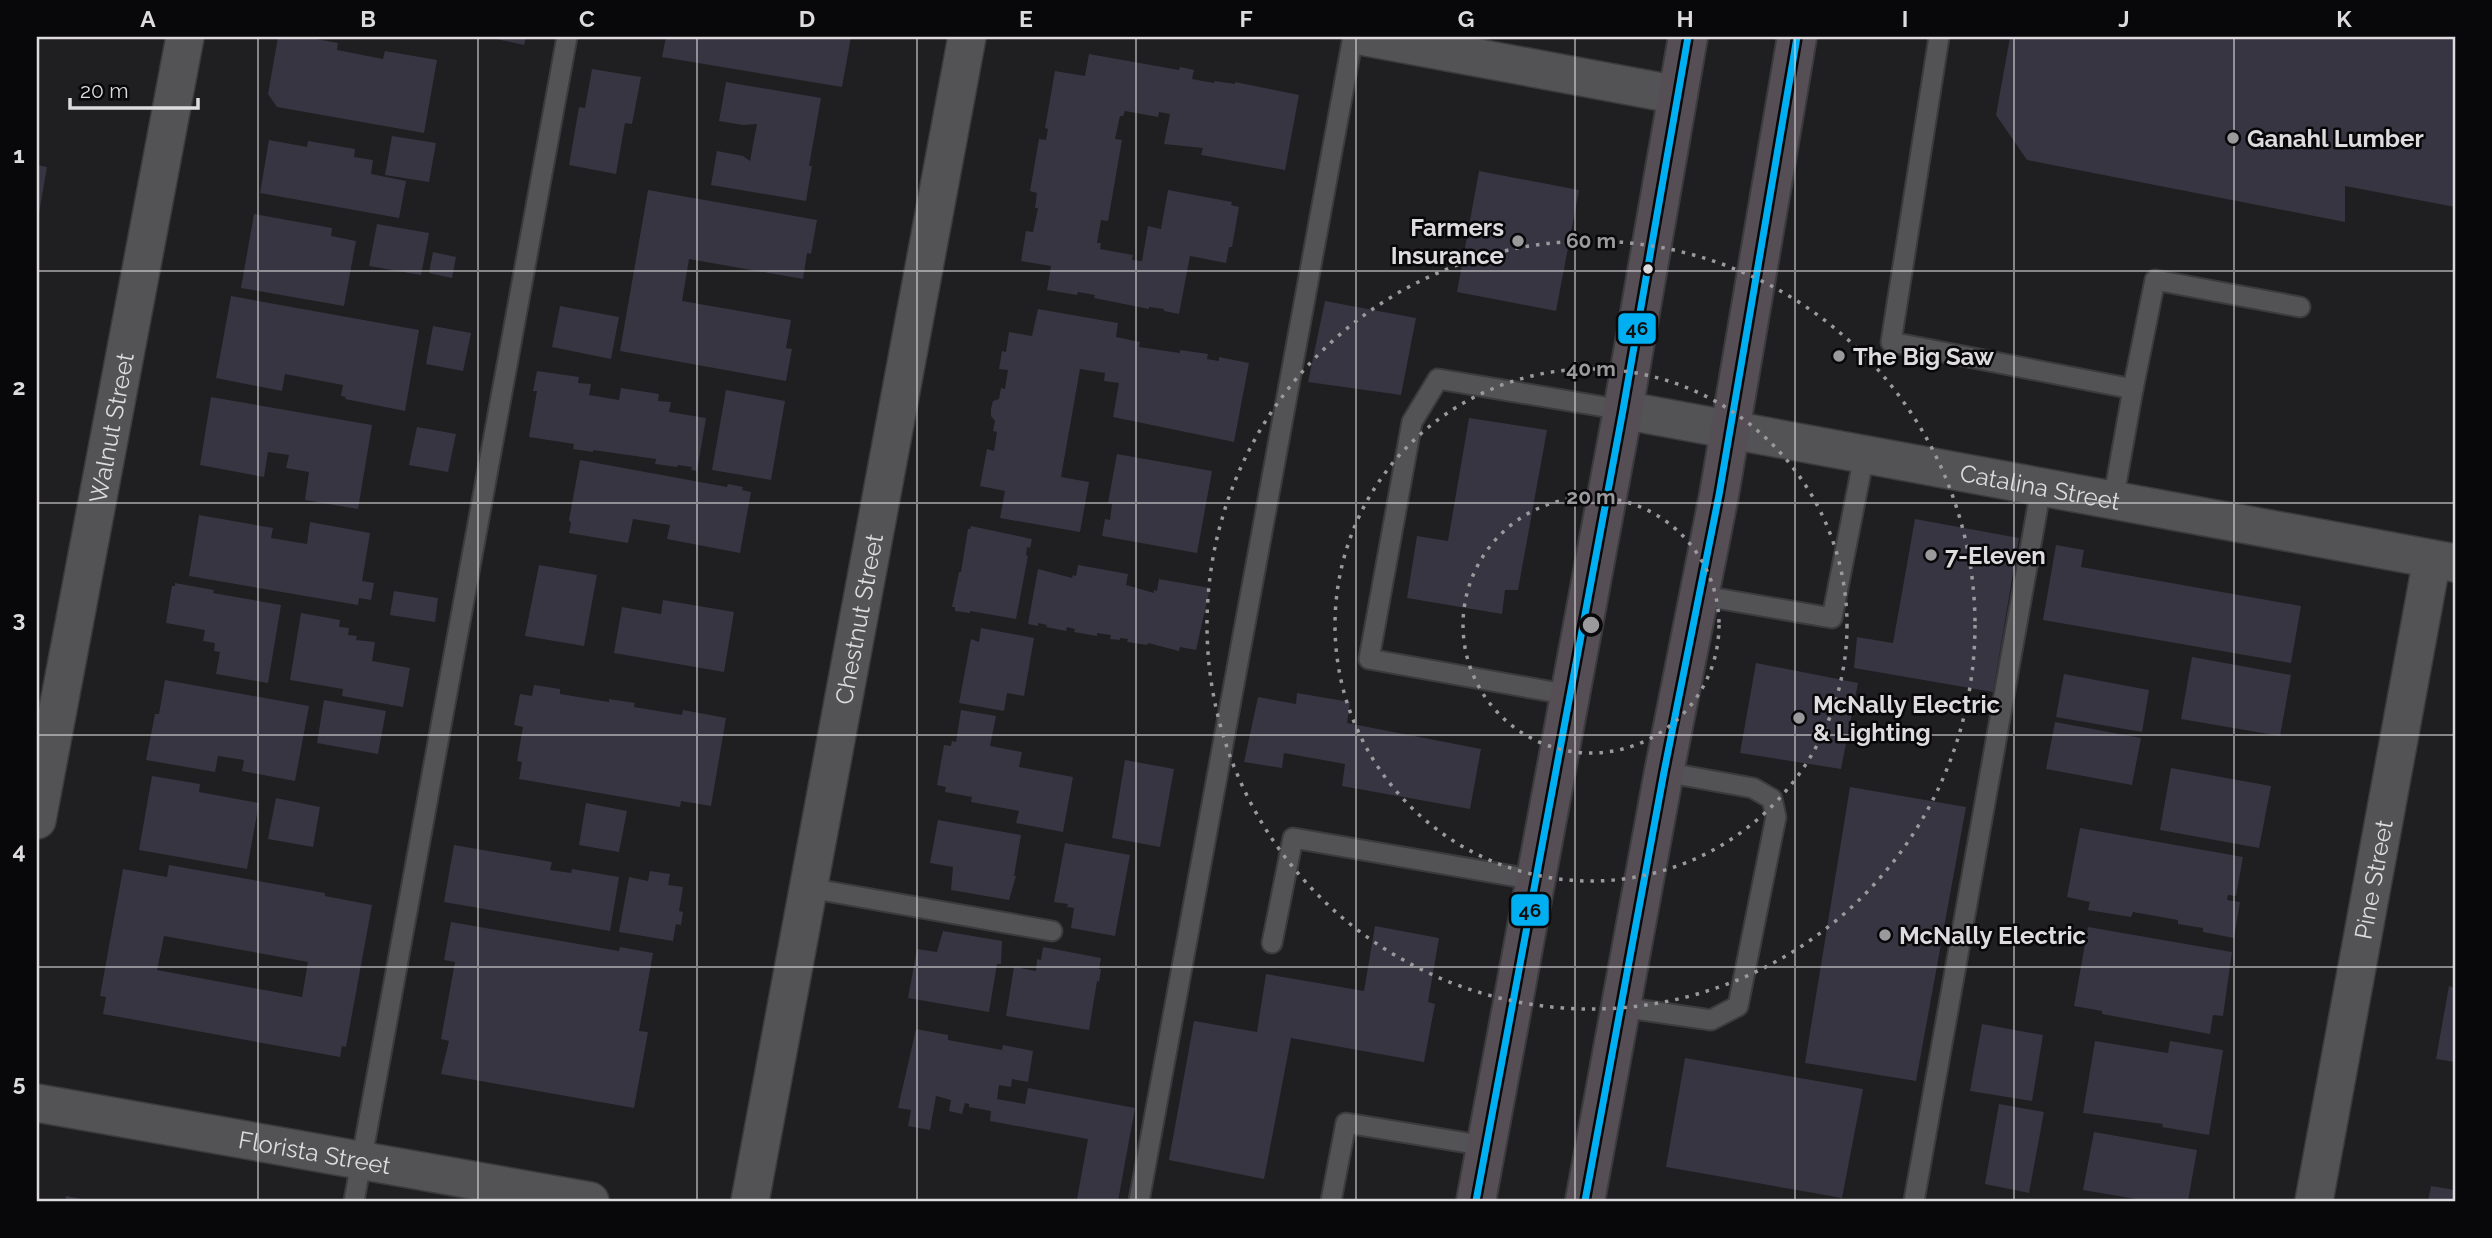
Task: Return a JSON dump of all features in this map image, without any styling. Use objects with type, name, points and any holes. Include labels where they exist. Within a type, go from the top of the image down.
[{"type":"main road","points":[[1476,1201],[1623,410],[1688,37]]},
{"type":"main road","points":[[1585,1201],[1730,430],[1797,37]]},
{"type":"street","name":"Walnut Street","points":[[37,820],[185,37]]},
{"type":"street","name":"Chestnut Street","points":[[750,1201],[967,37]]},
{"type":"street","points":[[1366,37],[1467,46],[1678,94]]},
{"type":"street","name":"Catalina Street","points":[[1623,410],[2444,561]]},
{"type":"street","name":"Pine Street","points":[[2314,1201],[2444,561]]},
{"type":"street","name":"Florista Street","points":[[37,1102],[590,1201]]},
{"type":"lane","points":[[354,1201],[567,37]]},
{"type":"lane","points":[[1139,1201],[1353,37]]},
{"type":"lane","points":[[1939,37],[1891,342],[2133,389]]},
{"type":"lane","points":[[2113,501],[2155,280],[2300,307]]},
{"type":"lane","points":[[1570,695],[1369,659],[1412,422],[1438,379],[1623,410]]},
{"type":"lane","points":[[1699,595],[1832,618],[1864,456]]},
{"type":"lane","points":[[1914,1201],[2041,488]]},
{"type":"lane","points":[[1621,1007],[1711,1020],[1738,1006],[1776,817],[1772,799],[1753,788],[1664,772]]},
{"type":"lane","points":[[1272,943],[1293,838],[1536,880]]},
{"type":"lane","points":[[809,888],[1052,931]]},
{"type":"lane","points":[[1331,1201],[1346,1123],[1486,1146]]},
{"type":"building","points":[[278,37],[305,37],[338,43],[337,50],[383,59],[385,51],[437,60],[424,133],[277,107],[268,94]]},
{"type":"building","points":[[488,37],[526,37],[524,45]]},
{"type":"building","points":[[666,37],[851,37],[842,87],[662,57]]},
{"type":"building","name":"Ganahl Lumber","points":[[2010,37],[2455,37],[2455,207],[2345,186],[2345,222],[2027,160],[1996,115]]},
{"type":"building","points":[[1089,54],[1179,70],[1180,67],[1194,70],[1192,79],[1214,83],[1235,82],[1299,95],[1285,170],[1201,155],[1203,148],[1164,144],[1170,114],[1159,112],[1158,117],[1125,111],[1123,116],[1120,116],[1115,139],[1122,140],[1108,221],[1101,220],[1097,243],[1101,243],[1100,249],[1133,255],[1132,260],[1142,261],[1148,226],[1161,229],[1168,190],[1232,202],[1231,205],[1239,207],[1232,247],[1229,247],[1226,263],[1190,256],[1179,314],[1164,309],[1149,309],[1094,298],[1095,295],[1047,290],[1051,266],[1021,261],[1026,231],[1033,232],[1038,208],[1035,208],[1037,193],[1030,191],[1039,139],[1046,140],[1048,129],[1045,128],[1055,71],[1085,76]]},
{"type":"building","points":[[592,69],[641,77],[632,124],[625,123],[616,174],[569,165],[579,107],[585,108]]},
{"type":"building","points":[[726,82],[821,98],[806,201],[711,185],[717,151],[743,156],[750,161],[757,124],[719,121]]},
{"type":"building","points":[[392,136],[436,143],[429,182],[385,175]]},
{"type":"building","points":[[269,140],[307,147],[308,141],[355,149],[354,157],[373,160],[371,174],[406,181],[399,218],[260,193]]},
{"type":"building","points":[[37,165],[47,167],[38,219],[37,219]]},
{"type":"building","name":"Farmers Insurance","points":[[1479,171],[1579,190],[1556,311],[1457,292]]},
{"type":"building","points":[[648,190],[817,220],[811,254],[807,253],[803,279],[689,259],[682,301],[791,320],[786,348],[792,349],[786,381],[620,351]]},
{"type":"building","points":[[254,214],[332,228],[331,236],[356,241],[344,306],[241,288]]},
{"type":"building","points":[[377,224],[429,233],[421,275],[369,266]]},
{"type":"building","points":[[433,252],[456,257],[452,278],[429,273]]},
{"type":"building","points":[[231,296],[419,330],[405,411],[345,399],[346,397],[341,396],[343,385],[285,374],[282,391],[216,378]]},
{"type":"building","points":[[1325,301],[1416,318],[1401,395],[1308,382]]},
{"type":"building","points":[[560,306],[619,317],[611,359],[552,347]]},
{"type":"building","points":[[1038,309],[1118,323],[1116,337],[1140,342],[1139,347],[1208,354],[1207,359],[1219,361],[1219,357],[1249,363],[1234,442],[1113,417],[1119,383],[1104,381],[1105,373],[1080,369],[1061,477],[1089,482],[1080,532],[1000,518],[1005,491],[980,486],[987,449],[994,451],[997,432],[993,431],[995,421],[991,416],[991,409],[993,401],[999,399],[1001,388],[1005,389],[1008,370],[999,369],[1002,351],[1006,352],[1009,332],[1032,336]]},
{"type":"building","points":[[433,326],[471,333],[463,371],[426,364]]},
{"type":"building","points":[[537,371],[579,377],[578,383],[591,384],[589,395],[619,400],[621,388],[659,394],[658,401],[671,402],[669,412],[706,418],[697,471],[691,470],[692,467],[655,464],[656,459],[573,449],[574,444],[529,437],[537,391],[533,391]]},
{"type":"building","points":[[726,390],[785,401],[771,480],[712,470]]},
{"type":"building","points":[[211,397],[372,425],[358,509],[305,500],[309,472],[286,468],[289,455],[268,452],[264,477],[200,465]]},
{"type":"building","points":[[1469,418],[1547,430],[1518,590],[1505,590],[1502,614],[1407,598],[1417,536],[1448,541]]},
{"type":"building","points":[[417,427],[456,434],[448,472],[409,465]]},
{"type":"building","points":[[1117,454],[1212,471],[1197,553],[1102,536],[1105,519],[1110,520],[1112,504],[1108,503]]},
{"type":"building","points":[[580,460],[727,487],[728,484],[743,487],[742,490],[751,492],[740,553],[667,539],[670,525],[633,519],[628,543],[569,533]]},
{"type":"building","points":[[199,515],[273,528],[271,538],[307,544],[310,522],[370,533],[362,581],[374,583],[371,600],[359,598],[358,605],[189,576]]},
{"type":"building","points":[[1915,519],[2019,538],[1993,692],[1854,668],[1857,637],[1893,643]]},
{"type":"building","points":[[971,526],[1032,539],[1030,548],[1027,547],[1028,556],[1016,619],[955,611],[955,607],[952,607],[968,529]]},
{"type":"building","points":[[2056,545],[2084,550],[2081,567],[2301,606],[2291,663],[2043,620]]},
{"type":"building","points":[[539,565],[597,575],[584,646],[525,636]]},
{"type":"building","points":[[1078,565],[1128,574],[1126,585],[1154,593],[1154,590],[1157,591],[1159,579],[1210,588],[1196,650],[1180,647],[1179,651],[1148,643],[1127,642],[1128,639],[1110,639],[1111,635],[1097,633],[1097,636],[1074,632],[1075,629],[1067,627],[1066,631],[1038,623],[1038,626],[1028,624],[1038,569],[1072,578],[1073,575],[1076,576]]},
{"type":"building","points":[[175,583],[281,605],[268,683],[216,674],[220,652],[214,651],[215,643],[203,641],[205,630],[166,623],[172,586],[175,586]]},
{"type":"building","points":[[394,591],[438,598],[435,622],[390,615]]},
{"type":"building","points":[[663,600],[734,612],[724,672],[614,653],[622,607],[661,614]]},
{"type":"building","points":[[301,613],[340,620],[339,627],[349,628],[348,635],[357,636],[356,640],[375,642],[372,661],[410,668],[403,707],[342,696],[343,689],[290,680]]},
{"type":"building","points":[[981,628],[1034,638],[1024,696],[1007,693],[1004,711],[959,703],[971,639],[979,642]]},
{"type":"building","points":[[2192,657],[2291,675],[2280,736],[2181,719]]},
{"type":"building","name":"McNally Electric & Lighting","points":[[1756,663],[1858,683],[1841,769],[1740,753]]},
{"type":"building","points":[[2064,674],[2149,690],[2142,732],[2056,717]]},
{"type":"building","points":[[165,680],[309,706],[295,781],[242,771],[244,760],[218,756],[215,772],[146,760]]},
{"type":"building","points":[[534,685],[560,689],[560,694],[609,702],[609,699],[635,703],[634,707],[682,715],[683,710],[726,718],[711,806],[681,801],[680,807],[519,779],[522,762],[517,761],[523,727],[514,725],[520,694],[532,696]]},
{"type":"building","points":[[1297,693],[1350,702],[1347,723],[1481,749],[1470,809],[1342,786],[1345,764],[1284,753],[1282,768],[1244,762],[1258,697],[1296,704]]},
{"type":"building","points":[[324,700],[386,711],[378,754],[317,743]]},
{"type":"building","points":[[961,710],[996,716],[990,746],[1022,752],[1019,767],[1073,777],[1063,832],[1016,823],[1019,811],[971,802],[972,797],[945,792],[946,787],[937,785],[944,745],[951,746],[952,741],[956,742]]},
{"type":"building","points":[[2055,722],[2141,738],[2132,785],[2046,769]]},
{"type":"building","points":[[1125,760],[1174,769],[1160,847],[1112,838]]},
{"type":"building","points":[[2171,768],[2271,786],[2259,848],[2160,830]]},
{"type":"building","points":[[152,776],[200,784],[199,792],[259,803],[247,869],[139,850]]},
{"type":"building","name":"McNally Electric","points":[[1850,787],[1966,807],[1916,1081],[1805,1063]]},
{"type":"building","points":[[276,798],[320,807],[313,847],[268,839]]},
{"type":"building","points":[[586,803],[627,811],[619,852],[579,845]]},
{"type":"building","points":[[938,820],[1021,835],[1016,876],[1009,900],[951,890],[953,867],[930,863]]},
{"type":"building","points":[[2080,828],[2243,857],[2236,896],[2228,895],[2227,900],[2240,902],[2234,938],[2203,932],[2203,928],[2178,924],[2178,920],[2133,912],[2131,917],[2088,910],[2090,902],[2067,897]]},
{"type":"building","points":[[1065,843],[1130,855],[1115,936],[1071,928],[1074,908],[1067,907],[1068,904],[1054,902]]},
{"type":"building","points":[[454,845],[552,862],[550,870],[571,873],[572,869],[619,877],[610,931],[444,902]]},
{"type":"building","points":[[169,865],[325,893],[325,896],[372,905],[346,1047],[342,1046],[340,1057],[103,1014],[106,997],[100,996],[123,869],[167,877]],"holes":[[[164,936],[308,962],[302,997],[157,970]]]},
{"type":"building","points":[[650,871],[670,874],[668,885],[683,887],[679,911],[683,912],[681,925],[676,924],[673,941],[619,932],[629,877],[648,881]]},
{"type":"building","points":[[451,922],[619,951],[620,947],[653,953],[639,1031],[648,1032],[634,1108],[441,1074],[449,1041],[441,1039],[455,962],[444,960]]},
{"type":"building","points":[[1375,926],[1439,938],[1428,1002],[1435,1004],[1424,1062],[1291,1038],[1264,1179],[1169,1160],[1194,1021],[1257,1032],[1266,974],[1364,991]]},
{"type":"building","points":[[2088,927],[2232,952],[2223,1016],[2213,1015],[2210,1034],[2102,1014],[2102,1011],[2074,1006]]},
{"type":"building","points":[[943,931],[1002,941],[1001,964],[997,964],[989,1012],[908,998],[917,949],[937,952]]},
{"type":"building","points":[[1043,947],[1101,958],[1089,1030],[1006,1016],[1014,967],[1036,971],[1037,959],[1041,960]]},
{"type":"building","points":[[2449,986],[2455,988],[2455,1062],[2436,1059]]},
{"type":"building","points":[[1982,1024],[2043,1035],[2032,1101],[1970,1091]]},
{"type":"building","points":[[916,1029],[948,1035],[948,1040],[1002,1050],[1003,1045],[1033,1051],[1028,1082],[1012,1079],[1011,1087],[999,1085],[997,1099],[1025,1104],[1028,1088],[1135,1108],[1118,1201],[1077,1199],[1088,1139],[990,1121],[991,1111],[969,1107],[969,1104],[965,1103],[962,1114],[949,1111],[951,1100],[936,1096],[930,1130],[908,1126],[911,1110],[898,1108]]},
{"type":"building","points":[[2095,1041],[2168,1053],[2170,1041],[2223,1050],[2209,1135],[2162,1127],[2163,1124],[2083,1113]]},
{"type":"building","points":[[1685,1058],[1863,1089],[1842,1198],[1666,1167]]},
{"type":"building","points":[[1999,1104],[2044,1112],[2029,1193],[1985,1184]]},
{"type":"building","points":[[2094,1132],[2197,1150],[2188,1201],[2148,1201],[2083,1190]]},
{"type":"building","points":[[2431,1186],[2455,1190],[2455,1201],[2428,1201]]},
{"type":"building","points":[[66,1196],[87,1200],[87,1201],[65,1201]]},
{"type":"transit line","name":"46","points":[[1476,1201],[1623,410],[1688,37]]},
{"type":"transit line","name":"46","points":[[1585,1201],[1664,772],[1719,495],[1797,37]]},
{"type":"place","name":"Ganahl Lumber","points":[[2233,138]]},
{"type":"place","name":"Farmers Insurance","points":[[1518,241]]},
{"type":"place","name":"The Big Saw","points":[[1839,356]]},
{"type":"place","name":"7-Eleven","points":[[1931,555]]},
{"type":"place","name":"McNally Electric & Lighting","points":[[1799,718]]},
{"type":"place","name":"McNally Electric","points":[[1885,935]]}]
